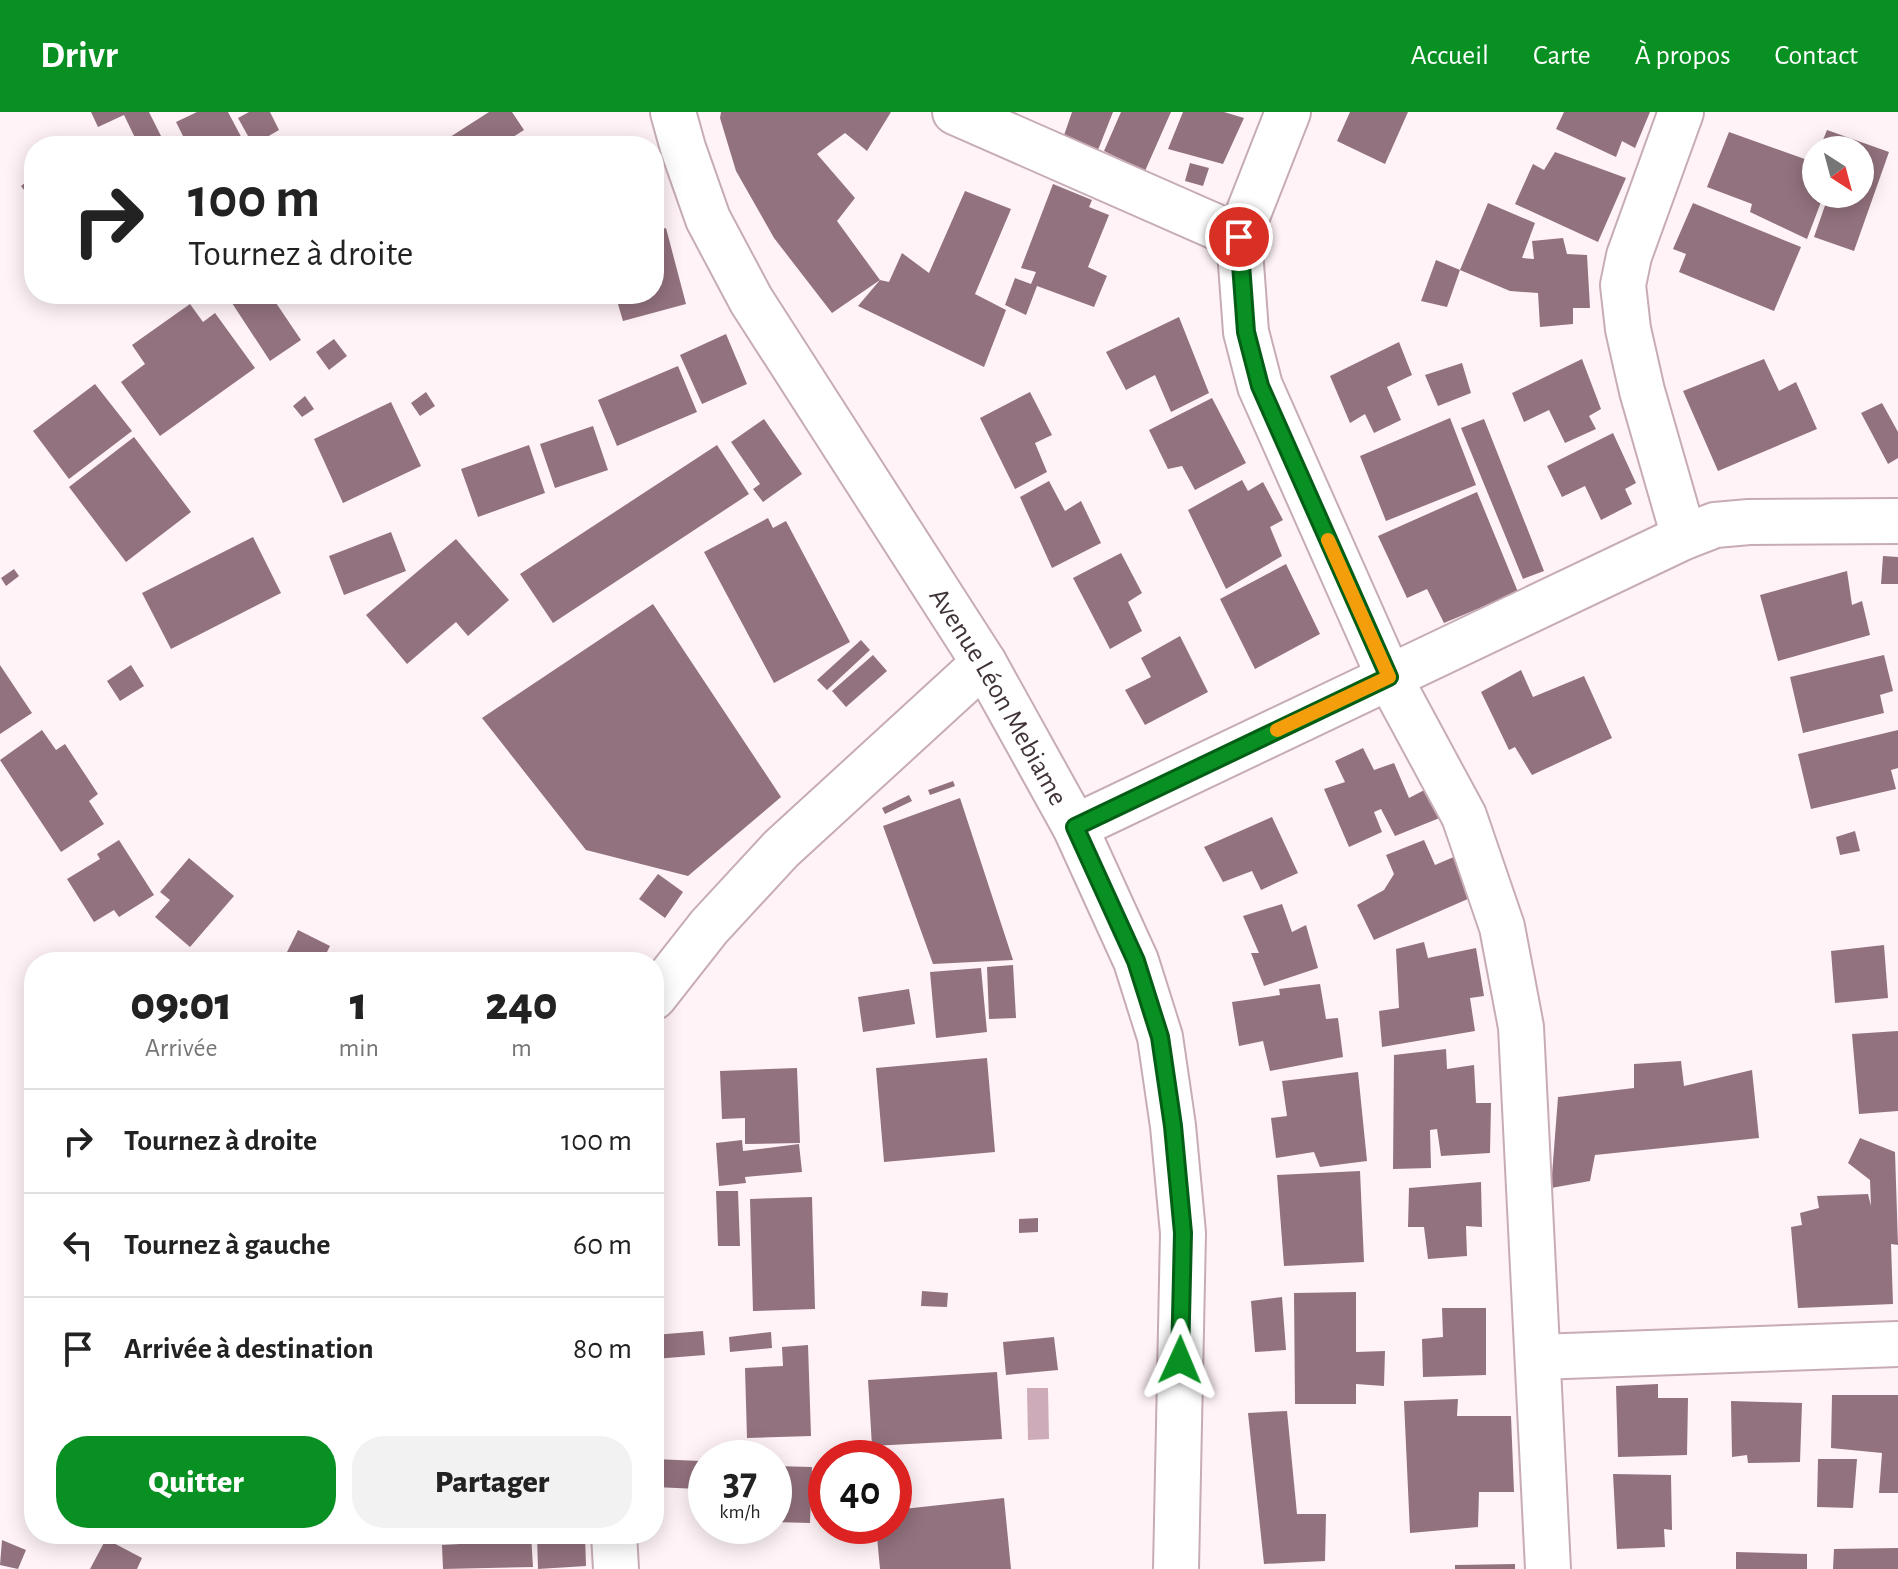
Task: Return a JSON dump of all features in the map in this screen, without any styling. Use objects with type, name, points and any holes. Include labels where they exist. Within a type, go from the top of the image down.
[{"type":"street","name":"Avenue Léon Mebiame","points":[[673,112],[708,219],[751,300],[984,663],[1075,827],[1136,961],[1160,1037],[1173,1126],[1183,1233],[1176,1569]]},
{"type":"street","points":[[955,112],[1239,237]]},
{"type":"street","points":[[1288,112],[1239,237],[1246,332],[1260,386],[1389,677],[1464,816],[1502,927],[1521,1027],[1548,1569]]},
{"type":"street","points":[[1681,112],[1629,256],[1623,285],[1628,329],[1642,391],[1684,537]]},
{"type":"street","points":[[1075,827],[1715,525],[1865,519],[1898,521]]},
{"type":"street","points":[[664,984],[709,927],[781,849],[984,663]]},
{"type":"street","points":[[1538,1357],[1898,1344]]},
{"type":"street","points":[[615,1544],[616,1569]]},
{"type":"shaded area","points":[[1027,1388],[1048,1388],[1049,1439],[1028,1440]]},
{"type":"building","points":[[91,112],[149,112],[161,136],[134,136],[124,115],[98,127]]},
{"type":"building","points":[[197,112],[228,112],[241,136],[183,136],[176,122]]},
{"type":"building","points":[[249,112],[270,112],[279,130],[269,136],[248,136],[238,118]]},
{"type":"building","points":[[489,112],[512,112],[524,130],[515,136],[452,136]]},
{"type":"building","points":[[721,112],[891,112],[867,151],[845,133],[817,154],[855,198],[837,221],[880,280],[832,313],[774,238],[736,171],[720,118]]},
{"type":"building","points":[[1072,112],[1113,112],[1096,155],[1061,144]]},
{"type":"building","points":[[1121,112],[1171,112],[1145,171],[1104,151]]},
{"type":"building","points":[[1183,112],[1224,112],[1244,118],[1223,164],[1168,149]]},
{"type":"building","points":[[1350,112],[1408,112],[1385,164],[1337,141]]},
{"type":"building","points":[[1564,112],[1650,112],[1635,148],[1622,141],[1616,157],[1556,129]]},
{"type":"building","points":[[1827,130],[1844,136],[1825,136]]},
{"type":"building","points":[[1729,132],[1802,158],[1802,208],[1819,208],[1807,239],[1750,212],[1752,204],[1707,187]]},
{"type":"building","points":[[1874,147],[1889,152],[1874,194]]},
{"type":"building","points":[[1555,152],[1626,178],[1598,242],[1515,204],[1533,164],[1544,170]]},
{"type":"building","points":[[1190,163],[1209,168],[1203,186],[1185,181]]},
{"type":"building","points":[[1053,184],[1092,200],[1089,207],[1109,215],[1088,267],[1107,276],[1094,307],[1037,286],[1026,315],[1005,305],[1015,278],[1031,284],[1036,272],[1021,268]]},
{"type":"building","points":[[965,191],[1011,209],[975,294],[1006,310],[984,367],[858,306],[880,280],[889,282],[902,253],[929,273]]},
{"type":"building","points":[[1488,203],[1535,223],[1522,258],[1534,259],[1532,241],[1563,238],[1567,254],[1587,255],[1590,308],[1573,308],[1573,324],[1540,327],[1538,293],[1510,291],[1460,270]]},
{"type":"building","points":[[1693,203],[1801,247],[1774,311],[1679,272],[1686,254],[1673,249]]},
{"type":"building","points":[[1824,208],[1869,208],[1854,251],[1814,237]]},
{"type":"building","points":[[664,228],[686,304],[623,321],[618,304],[664,304]]},
{"type":"building","points":[[1436,260],[1460,270],[1447,307],[1421,301]]},
{"type":"building","points":[[190,304],[203,322],[215,313],[255,368],[160,436],[121,382],[145,364],[132,345]]},
{"type":"building","points":[[233,304],[277,304],[301,340],[270,361]]},
{"type":"building","points":[[1179,317],[1209,393],[1171,412],[1155,375],[1126,390],[1106,352]]},
{"type":"building","points":[[726,334],[747,384],[702,404],[680,355]]},
{"type":"building","points":[[334,339],[347,356],[329,370],[316,352]]},
{"type":"building","points":[[1399,342],[1412,375],[1387,387],[1401,420],[1374,433],[1365,414],[1350,423],[1330,376]]},
{"type":"building","points":[[1582,359],[1601,409],[1589,416],[1596,429],[1565,443],[1549,410],[1524,422],[1512,393]]},
{"type":"building","points":[[1764,359],[1779,391],[1796,382],[1817,429],[1718,471],[1683,391]]},
{"type":"building","points":[[1462,363],[1471,393],[1438,406],[1425,375]]},
{"type":"building","points":[[678,366],[697,412],[617,446],[598,400]]},
{"type":"building","points":[[95,384],[132,431],[69,479],[33,431]]},
{"type":"building","points":[[426,392],[435,406],[420,416],[411,403]]},
{"type":"building","points":[[1030,392],[1052,435],[1035,443],[1047,472],[1015,489],[980,418]]},
{"type":"building","points":[[305,396],[314,409],[302,417],[293,406]]},
{"type":"building","points":[[1212,398],[1246,463],[1195,490],[1182,466],[1168,469],[1149,430]]},
{"type":"building","points":[[391,402],[421,466],[343,503],[314,439]]},
{"type":"building","points":[[1882,403],[1898,432],[1898,458],[1888,464],[1861,413]]},
{"type":"building","points":[[1450,418],[1476,485],[1386,521],[1360,456]]},
{"type":"building","points":[[764,419],[802,474],[763,502],[753,489],[760,484],[731,442]]},
{"type":"building","points":[[1484,419],[1544,571],[1523,579],[1461,428]]},
{"type":"building","points":[[593,426],[608,470],[555,488],[540,444]]},
{"type":"building","points":[[1613,433],[1636,483],[1625,489],[1632,504],[1601,520],[1585,486],[1562,497],[1547,466]]},
{"type":"building","points":[[134,437],[191,512],[126,562],[69,487]]},
{"type":"building","points":[[529,445],[545,493],[478,517],[461,469]]},
{"type":"building","points":[[717,445],[749,494],[553,623],[520,574]]},
{"type":"building","points":[[1242,480],[1248,491],[1263,482],[1283,520],[1270,527],[1282,556],[1226,589],[1188,510]]},
{"type":"building","points":[[1049,481],[1065,511],[1081,501],[1101,543],[1052,568],[1020,497]]},
{"type":"building","points":[[1477,492],[1518,592],[1444,623],[1427,589],[1407,598],[1378,536]]},
{"type":"building","points":[[768,518],[773,528],[786,521],[850,642],[774,683],[704,552]]},
{"type":"building","points":[[391,532],[406,571],[344,595],[329,556]]},
{"type":"building","points":[[253,537],[281,593],[171,649],[142,593]]},
{"type":"building","points":[[456,539],[509,600],[468,636],[456,622],[407,664],[366,615]]},
{"type":"building","points":[[1121,553],[1142,593],[1128,602],[1142,631],[1110,649],[1073,578]]},
{"type":"building","points":[[1883,556],[1898,557],[1898,584],[1881,584]]},
{"type":"building","points":[[1286,564],[1320,634],[1255,669],[1220,599]]},
{"type":"building","points":[[14,569],[19,576],[6,586],[1,578]]},
{"type":"building","points":[[1847,571],[1852,605],[1862,601],[1870,635],[1778,661],[1760,595]]},
{"type":"building","points":[[653,604],[781,797],[688,876],[586,850],[482,718]]},
{"type":"building","points":[[1180,636],[1208,692],[1145,725],[1125,690],[1151,677],[1141,658]]},
{"type":"building","points":[[861,640],[870,650],[827,690],[817,680]]},
{"type":"building","points":[[873,655],[887,671],[846,707],[832,691]]},
{"type":"building","points":[[1884,655],[1893,691],[1880,695],[1884,713],[1803,733],[1790,677]]},
{"type":"building","points":[[0,665],[32,713],[0,734]]},
{"type":"building","points":[[131,665],[144,686],[120,701],[107,681]]},
{"type":"building","points":[[1521,670],[1533,697],[1584,676],[1612,738],[1532,775],[1515,747],[1509,750],[1481,692]]},
{"type":"building","points":[[42,730],[56,750],[65,744],[98,794],[89,801],[104,824],[61,852],[0,760]]},
{"type":"building","points":[[1898,730],[1898,768],[1891,770],[1896,789],[1811,809],[1798,754]]},
{"type":"building","points":[[1363,748],[1374,770],[1394,763],[1409,798],[1432,786],[1442,817],[1395,836],[1381,809],[1374,812],[1382,832],[1349,847],[1324,789],[1345,782],[1335,761]]},
{"type":"building","points":[[953,781],[955,786],[930,795],[928,790]]},
{"type":"building","points":[[909,795],[912,801],[885,814],[882,808]]},
{"type":"building","points":[[960,798],[1013,960],[933,964],[883,826]]},
{"type":"building","points":[[1272,817],[1298,873],[1261,890],[1252,871],[1223,882],[1204,847]]},
{"type":"building","points":[[1855,831],[1860,851],[1840,855],[1836,837]]},
{"type":"building","points":[[119,840],[154,895],[119,917],[114,910],[94,922],[67,879],[100,859],[97,854]]},
{"type":"building","points":[[1424,840],[1435,865],[1456,856],[1470,898],[1374,940],[1357,905],[1384,890],[1394,874],[1386,855]]},
{"type":"building","points":[[189,858],[234,896],[190,947],[155,917],[170,900],[160,892]]},
{"type":"building","points":[[658,874],[683,892],[665,918],[639,899]]},
{"type":"building","points":[[1282,904],[1292,932],[1306,925],[1318,968],[1264,986],[1251,953],[1259,953],[1243,916]]},
{"type":"building","points":[[298,930],[330,946],[327,952],[287,952]]},
{"type":"building","points":[[1424,942],[1428,958],[1476,948],[1484,996],[1470,998],[1475,1031],[1382,1047],[1379,1011],[1399,1008],[1396,949]]},
{"type":"building","points":[[1884,945],[1888,998],[1835,1003],[1831,951]]},
{"type":"building","points":[[1013,965],[1016,1018],[989,1019],[987,967]]},
{"type":"building","points":[[981,968],[987,1032],[936,1038],[930,972]]},
{"type":"building","points":[[1320,984],[1326,1019],[1338,1018],[1343,1057],[1270,1071],[1263,1041],[1239,1046],[1232,1002],[1280,995],[1279,989]]},
{"type":"building","points":[[909,989],[915,1024],[863,1032],[858,997]]},
{"type":"building","points":[[1898,1031],[1898,1111],[1859,1114],[1852,1034]]},
{"type":"building","points":[[1446,1049],[1447,1069],[1474,1065],[1476,1103],[1491,1103],[1490,1153],[1441,1156],[1437,1129],[1430,1130],[1431,1168],[1393,1169],[1394,1055]]},
{"type":"building","points":[[987,1058],[995,1152],[884,1162],[876,1068]]},
{"type":"building","points":[[1681,1061],[1684,1086],[1752,1070],[1759,1138],[1595,1155],[1590,1181],[1551,1188],[1558,1097],[1634,1088],[1634,1064]]},
{"type":"building","points":[[797,1068],[800,1143],[745,1144],[745,1118],[722,1119],[720,1071]]},
{"type":"building","points":[[1358,1072],[1367,1161],[1320,1167],[1314,1152],[1276,1158],[1271,1118],[1287,1116],[1282,1081]]},
{"type":"building","points":[[1860,1138],[1895,1152],[1898,1245],[1891,1244],[1893,1304],[1798,1308],[1791,1227],[1802,1225],[1800,1213],[1819,1208],[1817,1196],[1868,1194],[1871,1206],[1870,1180],[1848,1163]]},
{"type":"building","points":[[742,1140],[743,1151],[799,1144],[802,1172],[745,1177],[746,1183],[719,1186],[716,1143]]},
{"type":"building","points":[[1360,1171],[1364,1262],[1284,1266],[1277,1175]]},
{"type":"building","points":[[1481,1182],[1482,1227],[1466,1226],[1467,1256],[1428,1259],[1424,1227],[1408,1227],[1409,1188]]},
{"type":"building","points":[[716,1191],[738,1191],[740,1246],[718,1246]]},
{"type":"building","points":[[812,1197],[815,1309],[753,1311],[750,1199]]},
{"type":"building","points":[[1038,1218],[1038,1232],[1019,1233],[1019,1219]]},
{"type":"building","points":[[922,1291],[948,1293],[947,1307],[921,1306]]},
{"type":"building","points":[[1356,1292],[1356,1352],[1385,1351],[1384,1386],[1356,1384],[1356,1404],[1295,1404],[1294,1293]]},
{"type":"building","points":[[1282,1297],[1286,1350],[1255,1352],[1251,1301]]},
{"type":"building","points":[[1442,1308],[1486,1308],[1486,1375],[1423,1377],[1422,1339],[1443,1337]]},
{"type":"building","points":[[703,1331],[705,1355],[664,1358],[664,1334]]},
{"type":"building","points":[[771,1332],[772,1348],[730,1352],[729,1337]]},
{"type":"building","points":[[1054,1337],[1058,1370],[1006,1375],[1003,1342]]},
{"type":"building","points":[[808,1345],[811,1436],[747,1438],[745,1368],[783,1366],[782,1347]]},
{"type":"building","points":[[997,1372],[1002,1439],[912,1444],[912,1440],[872,1440],[868,1380]]},
{"type":"building","points":[[1658,1384],[1658,1398],[1688,1398],[1687,1455],[1618,1457],[1616,1386]]},
{"type":"building","points":[[1832,1395],[1898,1395],[1898,1493],[1879,1493],[1882,1453],[1831,1448]]},
{"type":"building","points":[[1458,1399],[1457,1416],[1511,1416],[1514,1492],[1479,1492],[1478,1527],[1410,1533],[1404,1401]]},
{"type":"building","points":[[1731,1401],[1802,1403],[1800,1462],[1748,1463],[1747,1455],[1732,1457]]},
{"type":"building","points":[[1287,1411],[1297,1514],[1326,1514],[1325,1561],[1264,1564],[1248,1413]]},
{"type":"building","points":[[664,1459],[688,1460],[688,1489],[664,1487]]},
{"type":"building","points":[[1818,1459],[1857,1459],[1853,1508],[1817,1507]]},
{"type":"building","points":[[792,1466],[808,1467],[808,1523],[792,1522]]},
{"type":"building","points":[[1613,1474],[1671,1475],[1672,1530],[1664,1529],[1665,1547],[1617,1549]]},
{"type":"building","points":[[1004,1498],[1011,1569],[880,1569],[878,1544],[912,1544],[912,1508]]},
{"type":"building","points":[[2,1540],[26,1550],[18,1569],[0,1565]]},
{"type":"building","points":[[103,1544],[115,1544],[142,1558],[137,1569],[90,1569]]},
{"type":"building","points":[[532,1544],[533,1567],[443,1569],[442,1545]]},
{"type":"building","points":[[537,1544],[585,1544],[586,1566],[538,1569]]},
{"type":"building","points":[[1898,1548],[1898,1569],[1833,1569],[1834,1549]]},
{"type":"building","points":[[1736,1552],[1807,1554],[1807,1569],[1736,1569]]},
{"type":"building","points":[[1515,1564],[1515,1569],[1455,1569],[1455,1565]]},
{"type":"slow traffic","points":[[1277,730],[1389,677],[1328,540]]},
{"type":"route","points":[[1180,1360],[1183,1233],[1173,1126],[1160,1037],[1136,961],[1075,827],[1389,677],[1260,386],[1246,332],[1239,237]]}]
